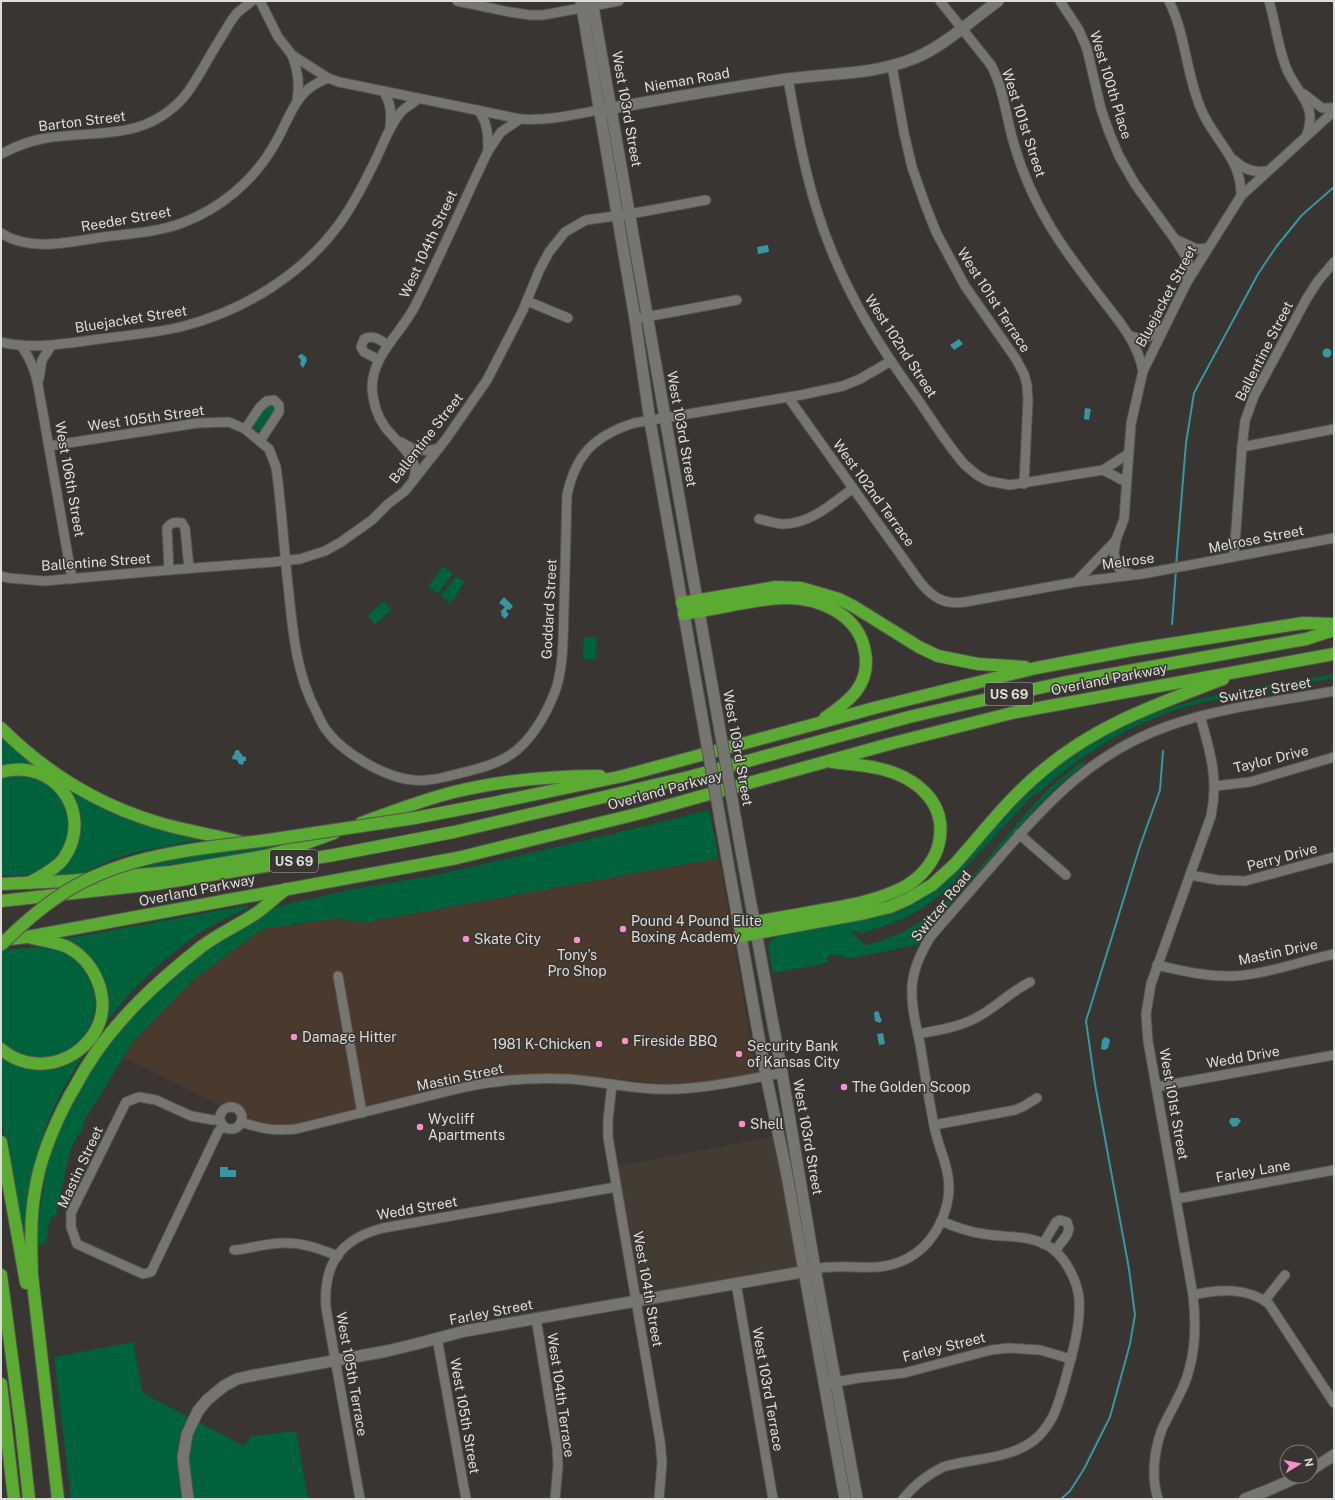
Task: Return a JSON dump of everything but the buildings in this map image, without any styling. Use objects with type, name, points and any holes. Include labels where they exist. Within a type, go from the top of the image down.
[{"type":"highway","points":[[698,606],[776,587],[801,588],[826,595],[848,604],[919,647],[938,656],[978,664],[1036,668]]},
{"type":"highway","points":[[683,608],[794,598],[834,609],[851,622],[862,638],[864,646],[866,661],[863,679],[848,702],[818,723]]},
{"type":"highway","points":[[1,945],[35,913],[77,885],[117,867],[163,855],[415,818],[501,802],[623,776],[878,707],[1036,668],[1132,650],[1303,623],[1334,624]]},
{"type":"highway","name":"Overland Parkway","points":[[1,901],[156,884],[454,832],[689,777],[894,721],[965,704],[1062,682],[1306,639],[1334,630]]},
{"type":"highway","name":"Overland Parkway","points":[[1,940],[27,937],[287,888],[457,858],[641,813],[961,725],[1016,712],[1334,654]]},
{"type":"highway","points":[[755,928],[877,911],[908,899],[932,885],[943,876],[1026,785],[1056,760],[1084,740],[1107,726],[1144,709],[1251,669]]},
{"type":"highway","points":[[1,728],[33,757],[60,778],[115,807],[157,822],[245,843]]},
{"type":"highway","points":[[740,931],[860,903],[890,893],[906,886],[917,878],[936,853],[941,830],[938,815],[931,798],[919,786],[903,777],[877,768],[825,762]]},
{"type":"highway","points":[[1,772],[13,769],[22,769],[32,770],[45,776],[55,782],[66,795],[73,812],[74,830],[72,842],[66,855],[55,867],[28,884]]},
{"type":"highway","points":[[1,884],[28,884],[126,877],[171,872],[265,856],[304,844],[412,805],[456,792],[504,783],[569,776],[623,776]]},
{"type":"highway","points":[[58,1499],[32,1275],[31,1250],[32,1212],[35,1190],[40,1166],[49,1140],[59,1116],[87,1066],[121,1020],[157,983],[218,934],[258,912],[287,888]]},
{"type":"highway","points":[[1,1049],[13,1057],[30,1063],[46,1064],[61,1061],[85,1045],[97,1028],[100,1019],[102,1002],[99,983],[90,967],[84,960],[66,946],[27,937]]},
{"type":"highway","points":[[1,1142],[29,1304],[39,1330]]},
{"type":"highway","points":[[1,1275],[22,1426],[29,1499]]},
{"type":"highway","points":[[1,1384],[14,1499]]},
{"type":"main road","name":"Nieman Road","points":[[599,110],[788,79],[874,71],[916,58],[962,28],[998,1]]},
{"type":"main road","name":"West 103rd Street","points":[[593,3],[664,418],[857,1499]]},
{"type":"main road","name":"West 103rd Street","points":[[581,4],[618,215],[650,421],[701,711],[766,1076],[786,1170],[845,1499]]},
{"type":"main road","name":"Farley Street","points":[[188,1499],[183,1458],[184,1444],[192,1422],[207,1400],[224,1386],[238,1379],[416,1344],[465,1331],[815,1269]]},
{"type":"main road","points":[[1319,1465],[1334,1456]]},
{"type":"main road","points":[[1245,1499],[1282,1484]]},
{"type":"street","name":"Barton Street","points":[[1,154],[28,142],[42,139],[118,132],[149,124],[162,116],[184,98],[237,13],[252,1]]},
{"type":"street","name":"Nieman Road","points":[[260,1],[278,37],[292,54],[328,78],[339,82],[520,119],[538,120],[599,110]]},
{"type":"street","points":[[457,1],[530,15],[543,15],[581,4],[620,1]]},
{"type":"street","name":"West 101st Street","points":[[940,1],[991,66],[997,76],[1014,145],[1024,174],[1047,220],[1066,250],[1130,336],[1140,359],[1143,371]]},
{"type":"street","name":"West 100th Place","points":[[1060,1],[1079,30],[1087,49],[1101,108],[1119,156],[1135,184],[1187,258],[1189,267],[1187,282]]},
{"type":"street","points":[[1169,1],[1178,24],[1190,77],[1201,110],[1230,156],[1239,176],[1241,196]]},
{"type":"street","points":[[1269,1],[1283,60],[1288,74],[1298,88],[1310,112],[1310,127],[1306,135]]},
{"type":"street","name":"Reeder Street","points":[[292,54],[296,64],[299,80],[299,90],[296,103]]},
{"type":"street","name":"West 101st Terrace","points":[[892,66],[904,133],[912,167],[924,204],[936,232],[965,286],[1016,359],[1024,374],[1027,385],[1028,400],[1024,484]]},
{"type":"street","name":"Reeder Street","points":[[1,233],[18,240],[52,244],[150,230],[182,223],[196,217],[232,195],[246,182],[259,168],[273,148],[296,103],[308,89],[328,78]]},
{"type":"street","name":"West 102nd Street","points":[[788,79],[808,180],[823,228],[848,287],[865,321],[960,460],[982,478],[995,483],[1010,485],[1024,484],[1103,470]]},
{"type":"street","points":[[1298,88],[1309,99],[1322,108],[1334,110]]},
{"type":"street","name":"Bluejacket Street","points":[[383,91],[388,98],[391,109],[390,129]]},
{"type":"street","name":"Bluejacket Street","points":[[1,342],[21,345],[51,346],[168,330],[205,320],[230,311],[252,300],[273,287],[309,258],[339,224],[364,186],[390,129],[402,111],[418,99]]},
{"type":"street","name":"West 104th Street","points":[[478,110],[484,117],[487,128],[488,151]]},
{"type":"street","name":"Bluejacket Street","points":[[1133,575],[1121,570],[1116,564],[1114,553],[1116,540],[1124,519],[1128,454],[1134,408],[1143,371],[1187,282],[1241,196],[1266,171],[1334,110]]},
{"type":"street","name":"West 104th Street","points":[[413,482],[416,470],[413,462],[397,439],[385,427],[377,412],[373,398],[372,386],[374,371],[388,345],[413,310],[488,151],[501,132],[520,119]]},
{"type":"street","points":[[1230,156],[1247,169],[1258,173],[1266,171]]},
{"type":"street","name":"Ballentine Street","points":[[1,576],[44,581],[285,561],[312,556],[326,551],[372,520],[388,504],[405,491],[439,448],[488,380],[527,300],[539,271],[549,252],[565,232],[586,220],[630,214],[706,200]]},
{"type":"street","name":"West 100th Place","points":[[1174,238],[1197,249],[1207,248]]},
{"type":"street","name":"Ballentine Street","points":[[1234,557],[1245,421],[1254,396],[1307,298],[1318,281],[1334,262]]},
{"type":"street","points":[[527,300],[568,318]]},
{"type":"street","points":[[635,319],[737,300]]},
{"type":"street","points":[[1130,336],[1143,339],[1150,337],[1163,329]]},
{"type":"street","points":[[379,360],[364,352],[361,347],[364,339],[374,336],[388,345]]},
{"type":"street","name":"West 106th Street","points":[[21,345],[35,368],[72,578]]},
{"type":"street","name":"West 106th Street","points":[[38,385],[42,360],[51,346]]},
{"type":"street","name":"Goddard Street","points":[[291,617],[294,645],[306,690],[327,731],[348,751],[367,764],[395,777],[412,780],[443,778],[498,762],[518,749],[529,738],[540,720],[557,685],[562,648],[567,501],[571,479],[584,454],[594,443],[604,435],[618,428],[634,423],[788,397],[843,386],[860,379],[891,361]]},
{"type":"street","name":"West 102nd Terrace","points":[[788,397],[920,582],[934,596],[943,601],[954,603],[965,602],[1076,582]]},
{"type":"street","points":[[245,429],[260,407],[267,401],[274,400],[279,404],[279,412],[260,441]]},
{"type":"street","name":"West 105th Street","points":[[49,446],[198,423],[229,422],[245,429],[269,449],[276,467],[291,617]]},
{"type":"street","points":[[1242,447],[1334,429]]},
{"type":"street","points":[[397,439],[409,447],[420,451],[432,451],[439,448]]},
{"type":"street","points":[[1126,482],[1103,470],[1128,454]]},
{"type":"street","points":[[760,519],[783,524],[800,521],[817,514],[853,488]]},
{"type":"street","name":"Ballentine Street","points":[[169,570],[167,528],[170,524],[176,522],[182,523],[185,528],[188,568]]},
{"type":"street","name":"Melrose Street","points":[[1184,566],[1334,538]]},
{"type":"street","name":"Bluejacket Street","points":[[1076,582],[1116,540]]},
{"type":"street","name":"Melrose","points":[[1076,582],[1133,575],[1184,566]]},
{"type":"street","name":"Switzer Street","points":[[1200,716],[1334,691]]},
{"type":"street","name":"West 101st Street","points":[[1158,1499],[1154,1472],[1158,1442],[1164,1426],[1180,1395],[1192,1360],[1196,1324],[1193,1294],[1148,1041],[1146,1014],[1151,984],[1157,965],[1211,816],[1214,801],[1213,765],[1200,716]]},
{"type":"street","name":"Switzer Road","points":[[815,1269],[827,1266],[876,1268],[897,1263],[910,1257],[926,1244],[935,1234],[946,1209],[949,1184],[947,1171],[934,1125],[912,1003],[912,987],[917,962],[931,936],[1019,834],[1058,793],[1086,770],[1106,756],[1147,734],[1200,716]]},
{"type":"street","name":"Taylor Drive","points":[[1214,786],[1250,782],[1334,757]]},
{"type":"street","points":[[1019,834],[1066,875]]},
{"type":"street","name":"Perry Drive","points":[[1190,875],[1218,880],[1245,881],[1334,857]]},
{"type":"street","name":"Mastin Drive","points":[[1157,965],[1200,974],[1235,976],[1334,954]]},
{"type":"street","points":[[338,976],[362,1113]]},
{"type":"street","points":[[918,1034],[962,1024],[979,1016],[1018,988],[1030,982]]},
{"type":"street","name":"Wedd Drive","points":[[1156,1087],[1334,1055]]},
{"type":"street","name":"Mastin Street","points":[[241,1122],[260,1128],[278,1130],[296,1129],[481,1084],[516,1080],[570,1079],[656,1089],[677,1089],[782,1073]]},
{"type":"street","name":"West 104th Street","points":[[612,1084],[608,1120],[608,1137],[660,1441],[662,1462],[660,1499]]},
{"type":"street","name":"Mastin Street","points":[[140,1097],[156,1100],[191,1116],[221,1123],[151,1272],[143,1274],[77,1244],[71,1227],[71,1213],[126,1102],[140,1097]]},
{"type":"street","points":[[934,1125],[1015,1110],[1037,1098]]},
{"type":"street","points":[[230,1107],[237,1109],[240,1112],[241,1122],[233,1129],[226,1128],[221,1123],[220,1116],[223,1109],[230,1107]]},
{"type":"street","name":"Farley Lane","points":[[1176,1199],[1334,1170]]},
{"type":"street","name":"Wedd Street","points":[[338,1256],[344,1247],[352,1240],[370,1231],[616,1186]]},
{"type":"street","points":[[1043,1244],[1056,1222],[1060,1220],[1067,1222],[1069,1229],[1067,1235],[1055,1251]]},
{"type":"street","points":[[903,1499],[918,1483],[943,1467],[1015,1451],[1034,1440],[1043,1432],[1053,1417],[1058,1405],[1077,1333],[1078,1298],[1076,1284],[1071,1273],[1055,1251],[1043,1244],[1020,1237],[984,1234],[956,1228],[941,1221]]},
{"type":"street","points":[[234,1250],[283,1242],[312,1246],[338,1256]]},
{"type":"street","name":"West 105th Terrace","points":[[338,1256],[329,1272],[325,1291],[326,1308],[360,1499]]},
{"type":"street","points":[[1265,1300],[1285,1275]]},
{"type":"street","name":"West 103rd Terrace","points":[[736,1283],[773,1499]]},
{"type":"street","points":[[1193,1294],[1220,1290],[1233,1290],[1260,1297],[1265,1300],[1277,1315],[1334,1403]]},
{"type":"street","name":"West 104th Terrace","points":[[536,1318],[557,1447],[558,1466],[555,1499]]},
{"type":"street","name":"West 105th Street","points":[[437,1338],[466,1499]]},
{"type":"street","name":"Farley Street","points":[[824,1384],[904,1373],[991,1350],[1009,1348],[1040,1350],[1071,1358]]},
{"type":"shaded area","points":[[719,858],[756,1073],[712,1081],[667,1084],[588,1076],[529,1073],[444,1086],[295,1124],[260,1123],[228,1107],[216,1103],[124,1057],[133,1042],[194,979],[263,929],[339,918],[361,923]]},
{"type":"shaded area","points":[[777,1136],[798,1263],[795,1267],[791,1269],[646,1293],[641,1291],[637,1286],[618,1166]]},
{"type":"green space","points":[[271,403],[276,408],[263,430],[255,430],[253,425],[260,412]]},
{"type":"green space","points":[[443,566],[453,573],[438,594],[428,587]]},
{"type":"green space","points":[[456,576],[465,582],[451,603],[441,596]]},
{"type":"green space","points":[[384,601],[392,610],[375,625],[367,616]]},
{"type":"green space","points":[[584,637],[597,637],[596,660],[583,659]]},
{"type":"green space","points":[[1334,674],[1334,678],[1185,707],[1144,722],[1106,742],[1070,766],[1037,794],[1034,794],[956,878],[956,881],[923,908],[901,920],[875,929],[860,933],[858,931],[851,932],[862,941],[864,945],[892,936],[918,923],[940,907],[962,887],[1048,790],[1082,762],[1085,764],[1058,786],[1038,806],[955,898],[919,944],[849,959],[841,955],[830,955],[828,957],[828,963],[773,973],[768,946],[777,936],[881,916],[900,910],[919,901],[954,873],[1016,804],[1051,771],[1076,752],[1106,734],[1168,708],[1200,699],[1266,685]]},
{"type":"green space","points":[[1,735],[39,768],[1,767]]},
{"type":"green space","points":[[5,776],[35,776],[46,782],[62,802],[68,825],[66,837],[62,848],[55,858],[46,866],[30,874],[1,875],[1,778]]},
{"type":"green space","points":[[64,786],[209,838],[141,851],[116,858],[75,877],[49,878],[73,848]]},
{"type":"green space","points":[[709,810],[719,858],[361,923],[339,918],[263,929],[194,979],[133,1042],[83,1123],[84,1126],[72,1146],[56,1215],[50,1219],[46,1242],[37,1246],[38,1225],[45,1176],[52,1149],[66,1111],[97,1058],[162,976],[265,911],[284,905],[353,889],[432,876]]},
{"type":"green space","points":[[291,842],[272,849],[255,852],[119,872],[158,859]]},
{"type":"green space","points":[[248,905],[248,908],[203,931],[171,954],[136,987],[105,1023],[105,997],[65,941],[65,939]]},
{"type":"green space","points":[[39,947],[66,953],[84,968],[93,983],[95,1001],[93,1018],[85,1034],[73,1047],[57,1056],[37,1058],[16,1053],[1,1043],[1,950]]},
{"type":"green space","points":[[80,1055],[83,1056],[58,1099],[40,1145],[35,1166],[26,1229],[22,1229],[1,1119],[1,1056],[14,1062]]},
{"type":"green space","points":[[133,1342],[143,1393],[244,1446],[251,1436],[296,1431],[308,1499],[71,1499],[54,1357]]},
{"type":"water","points":[[768,245],[769,252],[758,254],[757,247]]},
{"type":"water","points":[[959,339],[963,344],[954,350],[950,345]]},
{"type":"water","points":[[1327,348],[1332,353],[1327,358],[1322,353]]},
{"type":"water","points":[[302,354],[306,357],[307,361],[303,368],[300,364],[301,360],[298,357]]},
{"type":"water","points":[[1085,408],[1091,409],[1089,420],[1084,419]]},
{"type":"water","points":[[504,597],[513,606],[510,610],[508,609],[506,611],[509,614],[505,619],[500,612],[505,607],[499,603]]},
{"type":"water","points":[[239,750],[242,756],[246,757],[246,761],[244,761],[243,765],[239,764],[237,760],[232,759],[235,751]]},
{"type":"water","points":[[876,1011],[879,1012],[882,1020],[880,1023],[875,1021],[874,1013]]},
{"type":"water","points":[[883,1033],[885,1044],[879,1045],[877,1034]]},
{"type":"water","points":[[1105,1037],[1110,1040],[1108,1048],[1105,1050],[1101,1049],[1102,1040]]},
{"type":"water","points":[[1231,1118],[1238,1118],[1241,1121],[1237,1126],[1233,1127],[1229,1122]]},
{"type":"water","points":[[220,1167],[228,1167],[228,1170],[236,1170],[236,1177],[220,1177]]},
{"type":"waterway","points":[[1176,566],[1186,443],[1194,393],[1258,274],[1276,247],[1302,215],[1334,187]]},
{"type":"waterway","points":[[1172,624],[1176,570]]},
{"type":"waterway","points":[[1061,1499],[1070,1491],[1084,1469],[1110,1417],[1130,1344],[1135,1315],[1129,1269],[1095,1084],[1086,1021],[1140,846],[1160,790],[1163,751]]},
{"type":"place","name":"Pound 4 Pound Elite Boxing Academy","points":[[623,929]]},
{"type":"place","name":"Skate City","points":[[466,939]]},
{"type":"place","name":"Tony's Pro Shop","points":[[577,940]]},
{"type":"place","name":"Damage Hitter","points":[[294,1037]]},
{"type":"place","name":"Fireside BBQ","points":[[625,1041]]},
{"type":"place","name":"1981 K-Chicken","points":[[599,1044]]},
{"type":"place","name":"Security Bank of Kansas City","points":[[739,1054]]},
{"type":"place","name":"The Golden Scoop","points":[[844,1087]]},
{"type":"place","name":"Shell","points":[[742,1124]]},
{"type":"place","name":"Wycliff Apartments","points":[[420,1127]]}]
